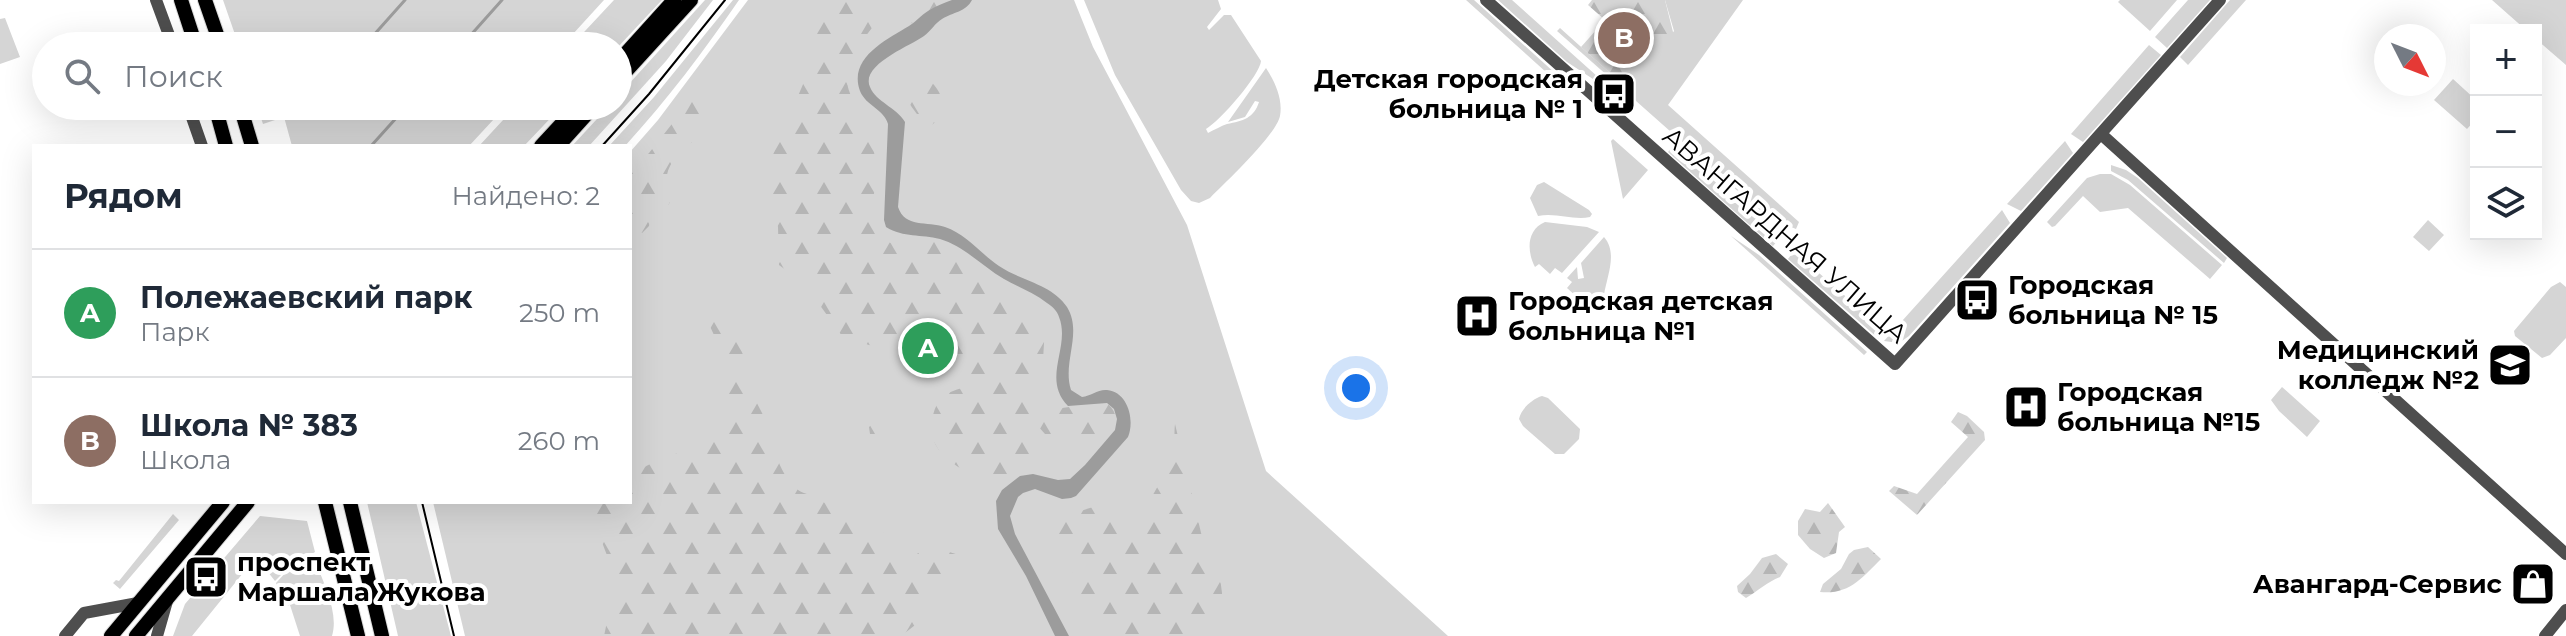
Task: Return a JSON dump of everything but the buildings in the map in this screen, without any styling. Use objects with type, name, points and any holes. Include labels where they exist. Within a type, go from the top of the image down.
[{"type":"main road","points":[[181,0],[191,32]]},
{"type":"main road","points":[[205,0],[216,32]]},
{"type":"main road","points":[[632,46],[674,0]]},
{"type":"main road","points":[[632,65],[691,0]]},
{"type":"main road","points":[[219,120],[225,144]]},
{"type":"main road","points":[[244,120],[251,144]]},
{"type":"main road","points":[[543,144],[565,120]]},
{"type":"main road","points":[[560,144],[581,120]]},
{"type":"main road","points":[[111,636],[221,504]]},
{"type":"main road","points":[[136,636],[246,504]]},
{"type":"main road","points":[[325,504],[358,636]]},
{"type":"main road","points":[[350,504],[382,636]]},
{"type":"street","points":[[156,0],[168,32]]},
{"type":"street","name":"АВАНГАРДНАЯ УЛИЦА","points":[[1486,0],[1895,364],[2101,134]]},
{"type":"street","points":[[2220,0],[2101,134],[2566,554]]},
{"type":"street","points":[[193,120],[201,144]]},
{"type":"street","points":[[157,636],[167,600]]},
{"type":"street","points":[[65,636],[84,613],[138,603]]},
{"type":"street","points":[[2545,636],[2566,610]]},
{"type":"street","points":[[346,636],[353,618]]},
{"type":"green space","points":[[223,0],[604,0],[575,32],[234,32]]},
{"type":"green space","points":[[614,0],[662,0],[632,32],[584,32]]},
{"type":"green space","points":[[705,0],[713,0],[666,61],[632,99],[632,81]]},
{"type":"green space","points":[[733,0],[739,0],[699,56],[627,144],[611,144],[654,97]]},
{"type":"green space","points":[[748,0],[1074,0],[1093,47],[1187,225],[1266,471],[1448,636],[465,636],[433,504],[632,504],[632,150]]},
{"type":"green space","points":[[833,0],[886,0],[883,11],[855,51],[846,71],[853,101],[869,129],[881,170],[870,209],[876,236],[891,243],[902,243],[917,235],[943,240],[988,269],[1011,295],[1032,309],[1045,327],[1043,360],[1030,368],[1028,386],[1033,407],[1051,409],[1107,403],[1115,413],[1116,423],[1104,443],[1090,444],[1070,436],[1045,434],[1037,425],[1029,423],[1025,439],[1035,444],[1029,463],[1033,474],[1020,477],[1002,490],[964,471],[942,453],[931,430],[940,400],[962,388],[964,381],[955,360],[927,359],[842,336],[804,283],[779,265],[778,227],[767,190],[771,159],[807,75],[814,29]]},
{"type":"green space","points":[[902,0],[952,0],[887,38],[898,23]]},
{"type":"green space","points":[[1084,0],[1218,0],[1221,9],[1207,27],[1209,30],[1224,15],[1231,15],[1261,61],[1238,97],[1206,129],[1208,133],[1243,120],[1254,112],[1259,102],[1255,101],[1245,117],[1228,122],[1266,68],[1279,97],[1280,116],[1270,135],[1210,198],[1199,203],[1191,201],[1181,190],[1115,75]]},
{"type":"green space","points":[[1466,0],[1474,0],[1556,74],[1559,77],[1557,82]]},
{"type":"green space","points":[[1498,0],[1512,0],[1598,77],[1596,81],[1567,62]]},
{"type":"green space","points":[[1592,0],[1665,0],[1675,40],[1629,90],[1581,47],[1605,20],[1588,5]]},
{"type":"green space","points":[[1665,0],[1743,0],[1668,105],[1799,222],[1796,229],[1767,217],[1557,31],[1560,28],[1629,90],[1674,31]]},
{"type":"green space","points":[[2177,0],[2150,31],[2118,2]]},
{"type":"green space","points":[[2188,0],[2210,0],[2167,48],[2155,37]]},
{"type":"green space","points":[[2230,0],[2246,0],[2188,65],[2180,57]]},
{"type":"green space","points":[[2492,0],[2566,0],[2566,65],[2542,44],[2542,24],[2519,24]]},
{"type":"green space","points":[[5,18],[20,57],[0,64],[0,19]]},
{"type":"green space","points":[[2149,45],[2161,55],[2083,142],[2071,134]]},
{"type":"green space","points":[[910,75],[929,80],[942,100],[942,115],[928,128],[905,93],[904,79]]},
{"type":"green space","points":[[2453,79],[2470,95],[2470,126],[2467,129],[2434,100],[2438,96],[2446,96],[2446,87]]},
{"type":"green space","points":[[698,91],[708,109],[708,122],[670,166],[666,181],[671,201],[668,205],[651,209],[649,226],[642,233],[632,231],[632,171]]},
{"type":"green space","points":[[285,120],[493,120],[471,144],[291,144]]},
{"type":"green space","points":[[503,120],[549,120],[526,144],[481,144]]},
{"type":"green space","points":[[596,120],[613,120],[591,144],[574,144]]},
{"type":"green space","points":[[1613,139],[1648,170],[1623,199],[1611,141]]},
{"type":"green space","points":[[2065,141],[2073,153],[2021,211],[2007,204]]},
{"type":"green space","points":[[1674,145],[1779,239],[1773,246],[1668,152]]},
{"type":"green space","points":[[2111,165],[2138,178],[2227,258],[2224,263],[2128,180],[2111,171]]},
{"type":"green space","points":[[2111,174],[2130,185],[2222,265],[2210,279],[2128,208],[2100,212],[2083,196],[2055,226],[2047,222],[2087,178]]},
{"type":"green space","points":[[1544,182],[1589,210],[1592,214],[1590,217],[1538,216],[1530,198],[1537,185]]},
{"type":"green space","points":[[2002,210],[2010,223],[1909,336],[1899,343],[1884,341]]},
{"type":"green space","points":[[2428,220],[2444,235],[2429,251],[2413,237]]},
{"type":"green space","points":[[1545,222],[1587,227],[1599,232],[1562,273],[1555,268],[1550,274],[1539,264],[1535,267],[1530,248],[1534,230]]},
{"type":"green space","points":[[1731,236],[1759,255],[1867,352],[1864,355]]},
{"type":"green space","points":[[1604,237],[1611,257],[1604,295],[1592,305],[1575,302],[1578,298],[1567,288],[1572,282],[1567,278],[1577,267],[1578,279],[1584,278],[1581,263]]},
{"type":"green space","points":[[1794,251],[1885,331],[1879,339],[1788,259]]},
{"type":"green space","points":[[2560,282],[2566,287],[2566,338],[2550,355],[2542,358],[2515,336],[2514,331],[2551,287]]},
{"type":"green space","points":[[714,315],[737,339],[752,393],[766,422],[777,457],[784,474],[796,488],[844,512],[874,514],[884,528],[880,550],[905,562],[932,548],[962,556],[954,576],[933,594],[919,622],[901,636],[604,636],[616,579],[600,537],[598,519],[586,504],[632,504],[632,475],[663,458],[696,451],[714,440],[723,426],[728,390],[720,352],[707,321]]},
{"type":"green space","points":[[2282,387],[2320,421],[2307,437],[2271,400]]},
{"type":"green space","points":[[1542,396],[1548,398],[1580,429],[1579,439],[1564,454],[1555,454],[1519,419],[1534,399]]},
{"type":"green space","points":[[1958,412],[1984,432],[1985,440],[1917,515],[1889,491],[1894,486],[1917,494],[1968,437],[1951,422]]},
{"type":"green space","points":[[885,417],[892,418],[897,424],[894,434],[877,438],[870,434],[869,427]]},
{"type":"green space","points":[[1175,424],[1203,541],[1219,570],[1222,608],[1218,622],[1202,636],[1105,636],[1102,619],[1077,590],[1069,559],[1057,548],[1052,539],[1053,531],[1066,518],[1102,505],[1137,523],[1143,520],[1174,450]]},
{"type":"green space","points":[[1828,503],[1845,527],[1839,532],[1836,553],[1824,558],[1810,549],[1798,535],[1798,521],[1805,509],[1820,512]]},
{"type":"green space","points":[[367,504],[417,504],[451,636],[398,636]]},
{"type":"green space","points":[[173,514],[179,520],[120,589],[113,583],[119,581]]},
{"type":"green space","points":[[260,516],[307,521],[315,552],[282,566],[283,573],[275,581],[256,557],[192,636],[173,636],[185,604]]},
{"type":"green space","points":[[1868,547],[1881,559],[1868,573],[1847,588],[1820,592],[1823,584],[1841,569],[1849,554]]},
{"type":"green space","points":[[1776,554],[1788,564],[1780,577],[1746,598],[1738,592],[1737,586],[1762,558]]},
{"type":"green space","points":[[316,562],[332,609],[334,627],[332,636],[300,636],[290,605],[284,606],[276,583],[288,570]]},
{"type":"shaded area","points":[[952,0],[972,0],[966,7],[942,19],[924,36],[879,64],[869,79],[873,92],[905,122],[898,207],[901,214],[917,223],[953,230],[999,266],[1061,299],[1073,327],[1069,369],[1071,390],[1082,397],[1104,390],[1114,392],[1125,401],[1130,415],[1128,437],[1076,496],[1062,499],[1035,489],[1018,497],[1010,516],[1015,534],[1069,636],[1055,636],[1026,576],[998,529],[996,501],[1002,490],[1020,476],[1033,474],[1058,480],[1070,479],[1115,430],[1117,419],[1114,409],[1107,403],[1068,406],[1060,395],[1056,373],[1062,328],[1051,306],[949,242],[899,233],[886,227],[888,124],[860,91],[859,69],[871,51],[928,11]]},
{"type":"waterway","points":[[376,32],[405,0]]},
{"type":"waterway","points":[[473,32],[502,0]]},
{"type":"waterway","points":[[373,144],[394,120]]},
{"type":"tram line","points":[[632,113],[725,0]]},
{"type":"tram line","points":[[604,144],[626,120]]},
{"type":"tram line","points":[[422,504],[454,636]]},
{"type":"place","name":"Школа № 383","points":[[1624,38]]},
{"type":"place","name":"Детская городская больница № 1","points":[[1614,94]]},
{"type":"place","name":"Городская больница № 15","points":[[1977,300]]},
{"type":"place","name":"Городская детская больница №1","points":[[1477,316]]},
{"type":"place","name":"Полежаевский парк","points":[[928,348]]},
{"type":"place","name":"Медицинский колледж №2","points":[[2510,365]]},
{"type":"place","name":"Городская больница №15","points":[[2026,407]]},
{"type":"place","name":"проспект Маршала Жукова","points":[[206,577]]},
{"type":"place","name":"Авангард-Сервис","points":[[2533,584]]}]
